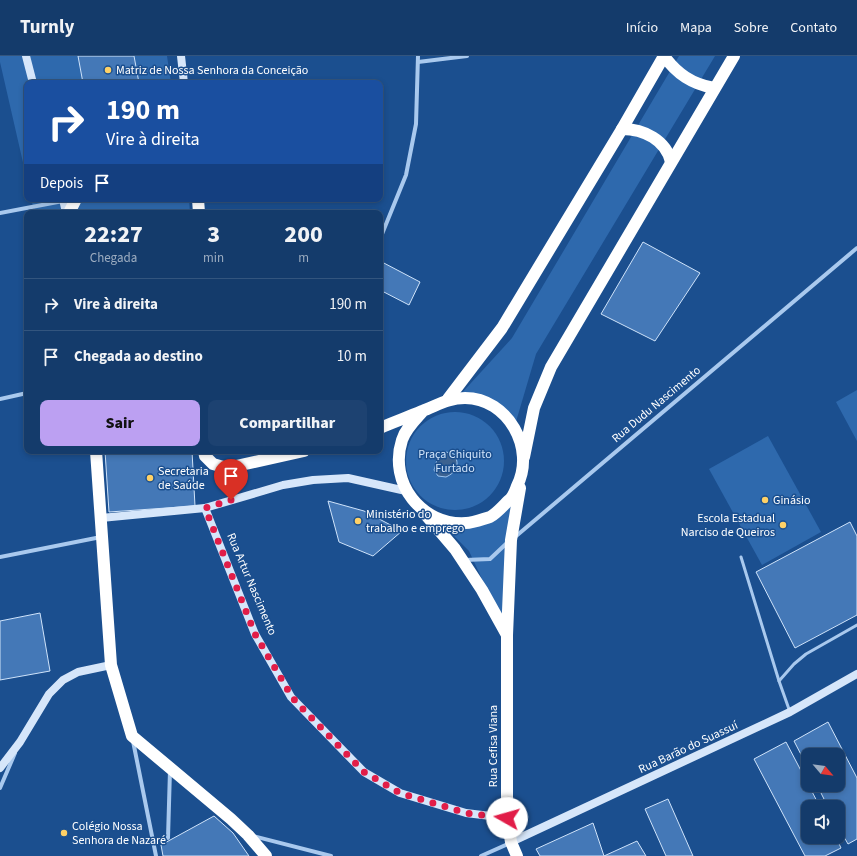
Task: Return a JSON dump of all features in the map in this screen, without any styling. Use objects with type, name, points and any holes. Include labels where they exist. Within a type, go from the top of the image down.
[{"type":"highway","points":[[448,399],[502,328],[622,129],[664,56],[671,66],[690,81],[702,86],[714,88]]},
{"type":"highway","points":[[423,411],[411,424],[402,440],[399,457],[400,475],[406,492],[420,508],[442,521],[467,523],[491,516],[510,500],[522,477],[524,457],[534,408],[551,367],[734,56]]},
{"type":"highway","points":[[622,129],[640,130],[654,138],[667,150],[672,162]]},
{"type":"highway","points":[[383,427],[448,399],[466,398],[484,402],[500,411],[512,423],[520,439],[524,457]]},
{"type":"highway","points":[[96,454],[111,665],[132,736],[248,835],[266,856]]},
{"type":"highway","points":[[205,454],[213,464],[227,468],[290,454]]},
{"type":"highway","name":"Rua Cefisa Viana","points":[[516,856],[511,842],[508,823],[507,635],[511,540],[522,477]]},
{"type":"highway","name":"Rua Cefisa Viana","points":[[420,508],[455,549],[482,590],[507,635]]},
{"type":"street","points":[[26,56],[32,80]]},
{"type":"street","points":[[181,56],[184,80]]},
{"type":"street","points":[[383,232],[406,175],[416,124],[418,56]]},
{"type":"street","points":[[418,62],[467,56]]},
{"type":"street","points":[[0,213],[53,202]]},
{"type":"street","name":"Rua Dudu Nascimento","points":[[462,560],[490,559],[857,248]]},
{"type":"street","points":[[0,399],[24,394]]},
{"type":"street","points":[[101,518],[205,508],[283,485],[313,480],[348,478],[406,492]]},
{"type":"street","name":"Rua Artur Nascimento","points":[[205,508],[255,634],[292,697],[302,708],[364,772],[400,793],[466,813],[508,823]]},
{"type":"street","points":[[0,557],[102,537]]},
{"type":"street","points":[[0,768],[20,742],[49,694],[63,680],[78,672],[111,665]]},
{"type":"street","name":"Rua Barão do Suassuí","points":[[481,856],[790,712],[857,674]]},
{"type":"street","points":[[132,736],[156,856]]},
{"type":"street","points":[[0,788],[20,742]]},
{"type":"street","points":[[168,838],[170,768]]},
{"type":"street","points":[[508,823],[513,833],[525,836]]},
{"type":"street","points":[[248,835],[331,856]]},
{"type":"lane","points":[[741,558],[790,712]]},
{"type":"lane","points":[[779,681],[794,664],[806,654],[857,625]]},
{"type":"green space","points":[[0,56],[167,56],[171,80],[24,80],[24,167],[0,62]]},
{"type":"green space","points":[[679,56],[715,56],[536,354],[515,425],[501,408],[460,395],[512,338]]},
{"type":"green space","points":[[32,202],[189,202],[190,210],[34,210]]},
{"type":"green space","points":[[857,390],[857,441],[836,402]]},
{"type":"green space","name":"Praça Chiquito Furtado","points":[[455,412],[474,416],[490,426],[500,442],[504,461],[500,480],[490,496],[474,506],[455,510],[436,506],[420,496],[410,480],[406,461],[410,442],[420,426],[436,416]]},
{"type":"green space","name":"Ginásio","points":[[768,436],[821,532],[762,565],[709,469]]},
{"type":"green space","points":[[511,506],[503,624],[469,551],[441,523],[463,529],[484,524]]},
{"type":"shaded area","points":[[446,452],[454,454],[456,458],[457,464],[455,470],[446,477],[438,476],[434,470],[437,460]]},
{"type":"building","name":"Matriz de Nossa Senhora da Conceição","points":[[78,56],[134,56],[138,80],[82,80]]},
{"type":"building","points":[[643,242],[700,273],[655,341],[601,314]]},
{"type":"building","points":[[383,263],[420,282],[409,305],[383,292]]},
{"type":"building","name":"Secretaria de Saúde","points":[[105,454],[192,454],[195,506],[109,512]]},
{"type":"building","name":"Ministério do trabalho e emprego","points":[[328,501],[364,511],[402,531],[373,556],[339,542]]},
{"type":"building","points":[[850,522],[857,536],[857,615],[795,648],[756,572]]},
{"type":"building","points":[[40,613],[50,671],[0,680],[0,621]]},
{"type":"building","points":[[828,722],[841,748],[801,748],[801,754],[794,741]]},
{"type":"building","points":[[786,742],[801,771],[801,792],[812,792],[816,800],[801,800],[801,844],[839,844],[841,848],[825,856],[805,856],[754,759]]},
{"type":"building","points":[[845,755],[857,778],[857,839],[848,844],[845,839],[845,800],[824,800],[820,792],[845,792]]},
{"type":"building","points":[[668,799],[693,856],[666,856],[645,809]]},
{"type":"building","points":[[214,816],[233,833],[249,856],[163,856],[161,845]]},
{"type":"building","points":[[593,823],[604,856],[540,856],[536,849]]},
{"type":"building","points":[[637,841],[646,856],[604,856]]},
{"type":"place","name":"Matriz de Nossa Senhora da Conceição","points":[[108,70]]},
{"type":"place","name":"Secretaria de Saúde","points":[[150,478]]},
{"type":"place","name":"Ginásio","points":[[765,500]]},
{"type":"place","name":"Ministério do trabalho e emprego","points":[[358,521]]},
{"type":"place","name":"Escola Estadual Narciso de Queiros","points":[[783,525]]},
{"type":"place","name":"Colégio Nossa Senhora de Nazaré","points":[[64,833]]},
{"type":"route","points":[[231,500],[205,508],[255,634],[292,697],[364,772],[400,793],[466,813],[507,818]]}]
